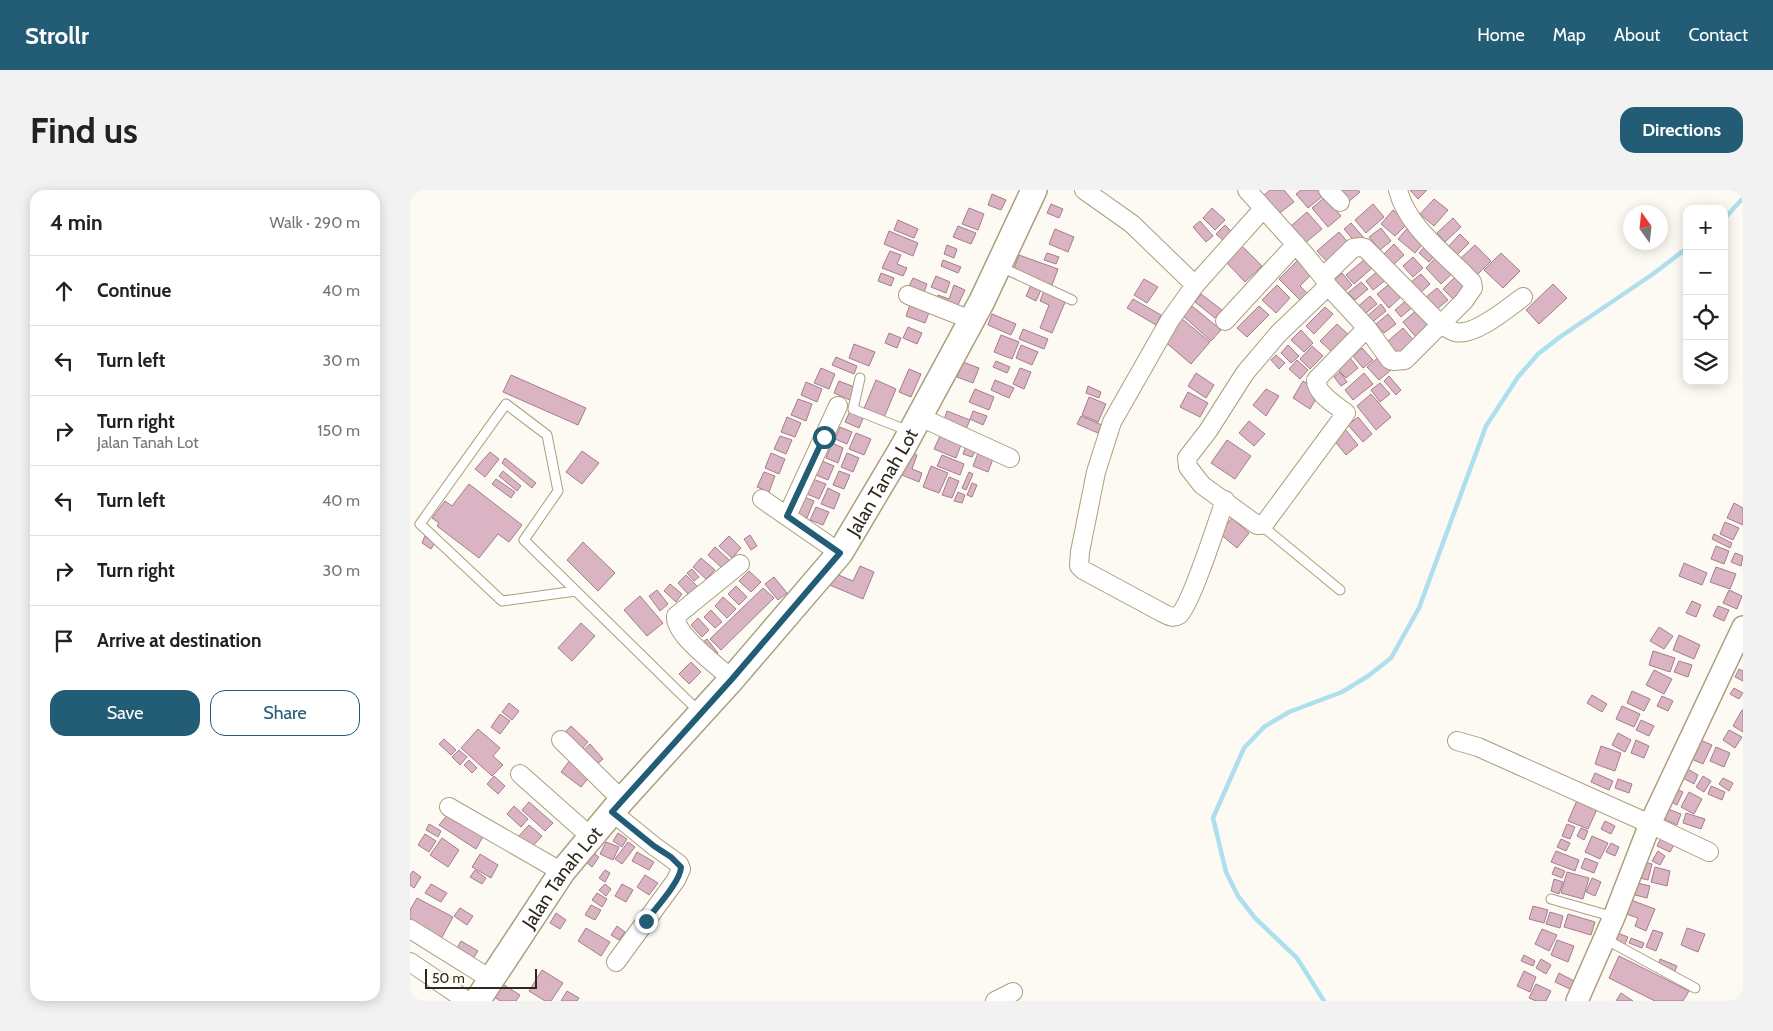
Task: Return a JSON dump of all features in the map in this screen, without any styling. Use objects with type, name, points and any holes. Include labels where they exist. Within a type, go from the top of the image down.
[{"type":"main road","name":"Jalan Tanah Lot","points":[[481,996],[562,872],[617,806],[732,679],[840,553],[915,425],[971,320],[1034,190]]},
{"type":"street","points":[[1084,190],[1132,224],[1195,285]]},
{"type":"street","points":[[1247,190],[1296,244],[1325,281],[1367,328],[1390,360],[1394,361],[1406,360],[1471,293],[1473,285],[1411,220],[1402,204],[1398,190]]},
{"type":"street","points":[[1225,500],[1194,586],[1181,612],[1176,616],[1172,617],[1161,612],[1083,570],[1079,566],[1079,557],[1096,472],[1112,422],[1170,320],[1195,285],[1263,208]]},
{"type":"street","points":[[1225,321],[1296,244]]},
{"type":"street","points":[[1367,328],[1316,380],[1316,387],[1346,413],[1265,523],[1257,525],[1202,485],[1188,467],[1187,458],[1208,431],[1245,373],[1353,248],[1364,248],[1441,325],[1456,332],[1468,331],[1481,326],[1523,297]]},
{"type":"street","points":[[908,295],[971,320]]},
{"type":"street","points":[[787,516],[838,406]]},
{"type":"street","points":[[915,425],[1010,458]]},
{"type":"street","points":[[762,499],[840,553]]},
{"type":"street","points":[[732,679],[691,642],[678,628],[675,619],[676,616],[740,564]]},
{"type":"street","points":[[1577,1001],[1614,917],[1650,824],[1743,627]]},
{"type":"street","points":[[561,740],[654,846],[679,864],[681,869],[676,880],[616,962]]},
{"type":"street","points":[[1457,741],[1478,746],[1709,852]]},
{"type":"street","points":[[520,774],[591,837]]},
{"type":"street","points":[[449,807],[562,872]]},
{"type":"street","points":[[410,929],[481,996]]},
{"type":"street","points":[[410,962],[481,996]]},
{"type":"street","points":[[995,1001],[1013,992]]},
{"type":"lane","points":[[998,266],[1072,300]]},
{"type":"lane","points":[[860,378],[853,409],[915,425]]},
{"type":"lane","points":[[576,591],[502,601],[420,524],[506,404],[548,435],[558,491],[524,540],[576,591],[701,714]]},
{"type":"lane","points":[[1261,525],[1340,590]]},
{"type":"lane","points":[[1551,899],[1614,917]]},
{"type":"lane","points":[[1604,939],[1695,988]]},
{"type":"building","points":[[1270,190],[1284,190],[1294,202],[1277,215],[1263,196]]},
{"type":"building","points":[[1301,190],[1319,190],[1324,195],[1308,208],[1296,194]]},
{"type":"building","points":[[1337,190],[1358,190],[1360,192],[1347,203]]},
{"type":"building","points":[[1410,190],[1427,190],[1418,199]]},
{"type":"building","points":[[992,194],[1006,200],[1001,210],[988,205]]},
{"type":"building","points":[[1325,197],[1341,216],[1328,227],[1312,208]]},
{"type":"building","points":[[1434,199],[1448,210],[1434,226],[1420,214]]},
{"type":"building","points":[[1051,204],[1063,209],[1059,218],[1047,213]]},
{"type":"building","points":[[1373,204],[1384,217],[1366,233],[1355,220]]},
{"type":"building","points":[[969,208],[984,214],[978,230],[962,224]]},
{"type":"building","points":[[1212,208],[1225,220],[1215,230],[1203,218]]},
{"type":"building","points":[[1393,210],[1408,223],[1395,236],[1381,224]]},
{"type":"building","points":[[1307,212],[1322,229],[1305,243],[1291,226]]},
{"type":"building","points":[[1453,218],[1461,227],[1445,242],[1437,233]]},
{"type":"building","points":[[898,220],[918,229],[914,238],[894,230]]},
{"type":"building","points":[[1200,221],[1213,236],[1206,242],[1193,227]]},
{"type":"building","points":[[1351,223],[1364,238],[1357,244],[1344,229]]},
{"type":"building","points":[[1225,225],[1233,233],[1225,242],[1216,234]]},
{"type":"building","points":[[1410,225],[1427,239],[1415,253],[1398,239]]},
{"type":"building","points":[[958,226],[976,233],[971,244],[953,237]]},
{"type":"building","points":[[1381,228],[1391,241],[1380,250],[1369,237]]},
{"type":"building","points":[[1055,229],[1074,237],[1068,252],[1049,244]]},
{"type":"building","points":[[889,231],[918,243],[913,256],[884,244]]},
{"type":"building","points":[[1339,232],[1353,248],[1332,267],[1317,251]]},
{"type":"building","points":[[1460,234],[1469,243],[1457,255],[1448,247]]},
{"type":"building","points":[[1394,244],[1404,255],[1393,265],[1384,254]]},
{"type":"building","points":[[947,245],[957,249],[954,258],[944,254]]},
{"type":"building","points":[[1426,245],[1436,254],[1429,262],[1419,253]]},
{"type":"building","points":[[1475,245],[1491,261],[1477,275],[1460,259]]},
{"type":"building","points":[[1242,246],[1262,266],[1245,282],[1226,262]]},
{"type":"building","points":[[890,251],[901,255],[897,264],[907,268],[903,276],[882,268]]},
{"type":"building","points":[[1441,252],[1457,269],[1441,284],[1426,268]]},
{"type":"building","points":[[1047,253],[1059,257],[1056,264],[1044,260]]},
{"type":"building","points":[[1501,253],[1520,271],[1503,288],[1484,270]]},
{"type":"building","points":[[1019,255],[1058,269],[1052,285],[1013,271]]},
{"type":"building","points":[[1413,257],[1423,268],[1413,277],[1403,266]]},
{"type":"building","points":[[1365,259],[1372,268],[1354,284],[1346,275]]},
{"type":"building","points":[[943,260],[961,267],[958,273],[941,266]]},
{"type":"building","points":[[1298,260],[1312,274],[1300,286],[1310,296],[1303,303],[1279,279]]},
{"type":"building","points":[[1379,270],[1387,279],[1373,290],[1366,281]]},
{"type":"building","points":[[881,273],[894,278],[891,286],[878,281]]},
{"type":"building","points":[[1342,273],[1352,285],[1343,293],[1333,281]]},
{"type":"building","points":[[1421,274],[1430,284],[1420,293],[1411,282]]},
{"type":"building","points":[[1457,275],[1469,286],[1454,300],[1443,289]]},
{"type":"building","points":[[936,276],[950,282],[946,293],[931,287]]},
{"type":"building","points":[[913,278],[927,284],[924,292],[909,286]]},
{"type":"building","points":[[1144,279],[1158,287],[1147,303],[1134,295]]},
{"type":"building","points":[[1361,282],[1368,289],[1355,300],[1348,293]]},
{"type":"building","points":[[1392,282],[1403,295],[1389,308],[1377,294]]},
{"type":"building","points":[[1553,284],[1567,298],[1539,324],[1526,310]]},
{"type":"building","points":[[954,285],[965,290],[956,309],[935,301],[938,295],[949,299]]},
{"type":"building","points":[[1031,285],[1041,290],[1036,301],[1026,296]]},
{"type":"building","points":[[1277,285],[1290,298],[1276,313],[1262,300]]},
{"type":"building","points":[[1437,288],[1448,300],[1437,309],[1426,297]]},
{"type":"building","points":[[1044,291],[1066,300],[1052,333],[1040,328],[1049,305],[1040,301]]},
{"type":"building","points":[[1201,294],[1222,310],[1215,318],[1195,302]]},
{"type":"building","points":[[1370,296],[1377,304],[1361,317],[1355,309]]},
{"type":"building","points":[[1409,298],[1415,305],[1401,317],[1395,310]]},
{"type":"building","points":[[1133,299],[1161,315],[1156,325],[1127,308]]},
{"type":"building","points":[[911,302],[930,310],[925,323],[906,316]]},
{"type":"building","points":[[1381,304],[1386,311],[1370,324],[1365,318]]},
{"type":"building","points":[[1192,306],[1221,330],[1211,341],[1183,316]]},
{"type":"building","points":[[1259,306],[1269,315],[1247,337],[1237,328]]},
{"type":"building","points":[[1325,307],[1333,314],[1314,334],[1306,326]]},
{"type":"building","points":[[1419,308],[1432,324],[1416,337],[1403,322]]},
{"type":"building","points":[[992,314],[1016,324],[1011,335],[988,325]]},
{"type":"building","points":[[1388,314],[1396,324],[1384,333],[1376,324]]},
{"type":"building","points":[[1181,318],[1210,342],[1191,364],[1163,340]]},
{"type":"building","points":[[1337,324],[1352,338],[1335,355],[1320,341]]},
{"type":"building","points":[[908,327],[922,333],[917,344],[903,338]]},
{"type":"building","points":[[1403,328],[1417,344],[1401,358],[1387,342]]},
{"type":"building","points":[[1023,329],[1048,339],[1044,349],[1019,339]]},
{"type":"building","points":[[1301,330],[1313,343],[1304,352],[1291,340]]},
{"type":"building","points":[[889,333],[901,338],[897,348],[885,343]]},
{"type":"building","points":[[1001,335],[1019,342],[1012,359],[994,352]]},
{"type":"building","points":[[854,344],[875,352],[869,366],[849,358]]},
{"type":"building","points":[[1021,345],[1038,352],[1032,365],[1016,358]]},
{"type":"building","points":[[1288,345],[1299,356],[1291,363],[1281,353]]},
{"type":"building","points":[[1312,346],[1323,356],[1310,369],[1300,359]]},
{"type":"building","points":[[1362,348],[1373,360],[1363,368],[1353,356]]},
{"type":"building","points":[[1276,355],[1285,363],[1279,369],[1271,360]]},
{"type":"building","points":[[1380,356],[1392,369],[1379,380],[1367,367]]},
{"type":"building","points":[[836,357],[857,366],[854,374],[832,365]]},
{"type":"building","points":[[1350,358],[1358,368],[1346,378],[1337,369]]},
{"type":"building","points":[[1297,360],[1308,370],[1300,379],[1289,369]]},
{"type":"building","points":[[996,361],[1010,367],[1007,373],[993,367]]},
{"type":"building","points":[[963,362],[979,368],[973,383],[957,377]]},
{"type":"building","points":[[821,368],[835,374],[829,389],[814,383]]},
{"type":"building","points":[[1020,368],[1031,372],[1024,389],[1013,384]]},
{"type":"building","points":[[909,369],[921,374],[911,397],[899,392]]},
{"type":"building","points":[[1340,372],[1347,382],[1341,386],[1334,377]]},
{"type":"building","points":[[1196,373],[1214,385],[1206,398],[1188,386]]},
{"type":"building","points":[[1364,373],[1373,384],[1353,400],[1345,390]]},
{"type":"building","points":[[511,375],[586,408],[578,425],[503,392]]},
{"type":"building","points":[[1389,376],[1401,390],[1396,395],[1384,381]]},
{"type":"building","points":[[876,380],[896,389],[883,420],[863,411]]},
{"type":"building","points":[[995,380],[1014,388],[1009,398],[991,390]]},
{"type":"building","points":[[839,381],[857,388],[852,401],[834,393]]},
{"type":"building","points":[[1303,381],[1320,392],[1310,409],[1293,398]]},
{"type":"building","points":[[806,382],[822,389],[817,402],[801,395]]},
{"type":"building","points":[[1380,383],[1390,394],[1380,402],[1371,390]]},
{"type":"building","points":[[1088,386],[1101,392],[1099,398],[1086,393]]},
{"type":"building","points":[[975,389],[994,397],[989,410],[969,402]]},
{"type":"building","points":[[1266,389],[1279,396],[1266,416],[1253,405]]},
{"type":"building","points":[[1188,392],[1208,403],[1200,417],[1180,407]]},
{"type":"building","points":[[1371,394],[1391,417],[1376,430],[1357,406]]},
{"type":"building","points":[[1089,397],[1106,404],[1098,422],[1082,415]]},
{"type":"building","points":[[798,399],[812,404],[806,421],[791,415]]},
{"type":"building","points":[[850,411],[864,416],[859,428],[845,422]]},
{"type":"building","points":[[947,411],[970,420],[966,429],[944,420]]},
{"type":"building","points":[[973,411],[987,416],[983,425],[970,419]]},
{"type":"building","points":[[1081,416],[1102,425],[1098,433],[1077,424]]},
{"type":"building","points":[[787,417],[801,423],[795,437],[781,432]]},
{"type":"building","points":[[1358,417],[1372,434],[1363,442],[1348,425]]},
{"type":"building","points":[[1249,421],[1265,434],[1254,446],[1239,433]]},
{"type":"building","points":[[840,427],[852,432],[847,444],[835,439]]},
{"type":"building","points":[[1345,429],[1358,445],[1346,455],[1333,439]]},
{"type":"building","points":[[856,433],[871,439],[864,455],[849,449]]},
{"type":"building","points":[[780,436],[792,440],[786,454],[774,449]]},
{"type":"building","points":[[940,436],[961,445],[956,458],[934,449]]},
{"type":"building","points":[[1227,440],[1251,456],[1235,479],[1211,463]]},
{"type":"building","points":[[832,443],[843,448],[838,463],[826,458]]},
{"type":"building","points":[[966,446],[976,450],[972,457],[963,454]]},
{"type":"building","points":[[582,451],[599,463],[582,484],[566,472]]},
{"type":"building","points":[[906,451],[917,455],[912,469],[922,473],[919,482],[897,473]]},
{"type":"building","points":[[490,452],[499,459],[485,477],[475,469]]},
{"type":"building","points":[[771,453],[785,459],[779,474],[765,468]]},
{"type":"building","points":[[847,453],[859,458],[853,472],[841,467]]},
{"type":"building","points":[[978,453],[993,459],[988,472],[973,466]]},
{"type":"building","points":[[942,455],[964,464],[960,475],[937,466]]},
{"type":"building","points":[[505,458],[536,483],[532,488],[502,463]]},
{"type":"building","points":[[822,461],[834,466],[828,480],[816,475]]},
{"type":"building","points":[[931,466],[948,473],[939,493],[923,487]]},
{"type":"building","points":[[503,471],[521,486],[517,491],[499,476]]},
{"type":"building","points":[[839,471],[850,475],[844,489],[833,485]]},
{"type":"building","points":[[764,472],[775,476],[769,492],[757,487]]},
{"type":"building","points":[[969,472],[973,474],[966,490],[962,488]]},
{"type":"building","points":[[949,477],[959,481],[952,498],[942,495]]},
{"type":"building","points":[[496,479],[515,492],[511,498],[492,484]]},
{"type":"building","points":[[813,479],[826,484],[819,499],[807,494]]},
{"type":"building","points":[[972,483],[977,485],[972,497],[967,495]]},
{"type":"building","points":[[469,484],[522,525],[509,542],[498,534],[479,558],[437,526],[439,523],[432,518],[445,501],[452,506]]},
{"type":"building","points":[[828,488],[840,494],[834,509],[821,504]]},
{"type":"building","points":[[958,492],[965,495],[962,503],[954,501]]},
{"type":"building","points":[[804,497],[814,501],[807,518],[798,514]]},
{"type":"building","points":[[1734,503],[1743,508],[1743,525],[1727,518]]},
{"type":"building","points":[[816,507],[829,512],[823,525],[810,520]]},
{"type":"building","points":[[1232,518],[1249,533],[1237,548],[1219,533]]},
{"type":"building","points":[[1725,522],[1739,528],[1733,540],[1720,534]]},
{"type":"building","points":[[1714,534],[1732,543],[1730,548],[1712,539]]},
{"type":"building","points":[[750,535],[757,546],[751,550],[744,539]]},
{"type":"building","points":[[425,536],[435,543],[431,549],[422,543]]},
{"type":"building","points":[[729,536],[741,548],[732,558],[719,546]]},
{"type":"building","points":[[583,542],[615,573],[598,591],[567,560]]},
{"type":"building","points":[[1716,546],[1729,551],[1724,564],[1711,559]]},
{"type":"building","points":[[715,547],[729,560],[722,568],[708,555]]},
{"type":"building","points":[[1735,553],[1743,556],[1741,566],[1731,562]]},
{"type":"building","points":[[701,558],[715,570],[706,579],[693,567]]},
{"type":"building","points":[[1684,563],[1707,573],[1702,585],[1679,576]]},
{"type":"building","points":[[860,566],[874,572],[863,599],[825,583],[829,571],[853,581]]},
{"type":"building","points":[[1716,567],[1736,574],[1730,589],[1710,582]]},
{"type":"building","points":[[692,569],[699,577],[694,581],[687,573]]},
{"type":"building","points":[[749,571],[761,582],[751,592],[739,581]]},
{"type":"building","points":[[686,575],[698,587],[689,595],[678,583]]},
{"type":"building","points":[[774,577],[787,593],[778,600],[765,584]]},
{"type":"building","points":[[670,584],[682,594],[676,602],[664,591]]},
{"type":"building","points":[[736,586],[747,597],[739,605],[728,594]]},
{"type":"building","points":[[763,588],[774,598],[721,650],[710,639]]},
{"type":"building","points":[[657,590],[668,604],[660,611],[649,596]]},
{"type":"building","points":[[1729,590],[1742,596],[1737,609],[1723,603]]},
{"type":"building","points":[[640,596],[663,623],[647,636],[624,610]]},
{"type":"building","points":[[723,597],[736,609],[727,618],[715,606]]},
{"type":"building","points":[[1692,601],[1701,605],[1696,617],[1686,613]]},
{"type":"building","points":[[1718,606],[1729,610],[1724,621],[1713,616]]},
{"type":"building","points":[[711,610],[722,622],[715,628],[704,617]]},
{"type":"building","points":[[698,618],[709,630],[702,637],[691,625]]},
{"type":"building","points":[[581,623],[595,636],[572,661],[558,648]]},
{"type":"building","points":[[1659,627],[1673,636],[1664,649],[1650,641]]},
{"type":"building","points":[[1679,635],[1700,645],[1694,659],[1673,650]]},
{"type":"building","points":[[707,639],[718,653],[709,659],[699,645]]},
{"type":"building","points":[[1653,651],[1675,658],[1670,672],[1649,665]]},
{"type":"building","points":[[1679,661],[1692,665],[1688,677],[1674,672]]},
{"type":"building","points":[[691,662],[701,672],[689,684],[679,674]]},
{"type":"building","points":[[1739,669],[1743,671],[1743,681],[1735,677]]},
{"type":"building","points":[[1654,670],[1672,679],[1664,694],[1646,685]]},
{"type":"building","points":[[1734,688],[1743,693],[1739,699],[1730,694]]},
{"type":"building","points":[[1632,691],[1650,699],[1644,711],[1627,703]]},
{"type":"building","points":[[1592,695],[1607,704],[1602,712],[1587,703]]},
{"type":"building","points":[[1662,696],[1673,701],[1668,711],[1657,706]]},
{"type":"building","points":[[509,703],[519,711],[512,720],[502,712]]},
{"type":"building","points":[[1622,706],[1640,714],[1634,727],[1616,719]]},
{"type":"building","points":[[1743,710],[1743,732],[1733,726]]},
{"type":"building","points":[[500,714],[510,721],[500,734],[491,727]]},
{"type":"building","points":[[1641,720],[1654,726],[1649,736],[1636,730]]},
{"type":"building","points":[[571,726],[588,742],[581,750],[563,734]]},
{"type":"building","points":[[478,729],[500,748],[493,756],[503,765],[492,776],[461,748]]},
{"type":"building","points":[[1729,730],[1742,737],[1735,748],[1723,740]]},
{"type":"building","points":[[1618,733],[1631,740],[1625,752],[1612,745]]},
{"type":"building","points":[[444,739],[456,750],[451,755],[439,744]]},
{"type":"building","points":[[1698,739],[1712,745],[1703,764],[1689,758]]},
{"type":"building","points":[[1636,740],[1649,746],[1644,758],[1631,753]]},
{"type":"building","points":[[590,744],[603,759],[594,767],[580,753]]},
{"type":"building","points":[[1601,746],[1621,753],[1615,771],[1595,764]]},
{"type":"building","points":[[1716,747],[1730,753],[1724,767],[1710,761]]},
{"type":"building","points":[[459,750],[467,757],[460,765],[452,757]]},
{"type":"building","points":[[469,760],[477,768],[472,773],[464,765]]},
{"type":"building","points":[[570,760],[590,776],[581,787],[561,772]]},
{"type":"building","points":[[1686,768],[1698,775],[1694,784],[1681,777]]},
{"type":"building","points":[[1595,773],[1613,781],[1609,790],[1591,782]]},
{"type":"building","points":[[494,776],[505,786],[498,794],[487,784]]},
{"type":"building","points":[[1703,776],[1711,781],[1704,792],[1696,787]]},
{"type":"building","points":[[1723,778],[1733,783],[1729,791],[1719,784]]},
{"type":"building","points":[[1618,779],[1632,784],[1629,793],[1615,788]]},
{"type":"building","points":[[1711,786],[1725,792],[1722,800],[1708,794]]},
{"type":"building","points":[[1672,787],[1683,792],[1677,805],[1666,799]]},
{"type":"building","points":[[1689,792],[1702,799],[1694,814],[1681,807]]},
{"type":"building","points":[[1578,798],[1598,807],[1588,829],[1568,821]]},
{"type":"building","points":[[529,802],[553,823],[545,831],[522,810]]},
{"type":"building","points":[[514,806],[528,819],[521,827],[507,814]]},
{"type":"building","points":[[1668,809],[1681,814],[1677,825],[1664,819]]},
{"type":"building","points":[[450,812],[485,833],[476,849],[439,825]]},
{"type":"building","points":[[1686,813],[1705,819],[1701,829],[1683,823]]},
{"type":"building","points":[[1605,821],[1615,826],[1611,834],[1601,829]]},
{"type":"building","points":[[429,824],[441,831],[438,837],[426,830]]},
{"type":"building","points":[[1567,824],[1575,827],[1570,839],[1562,836]]},
{"type":"building","points":[[529,825],[542,836],[531,848],[518,837]]},
{"type":"building","points":[[1581,828],[1588,831],[1584,840],[1577,836]]},
{"type":"building","points":[[618,833],[627,839],[622,847],[613,841]]},
{"type":"building","points":[[425,834],[436,841],[429,852],[418,845]]},
{"type":"building","points":[[1663,834],[1676,841],[1670,852],[1657,846]]},
{"type":"building","points":[[1592,836],[1608,843],[1600,859],[1585,852]]},
{"type":"building","points":[[442,838],[459,850],[448,867],[430,855]]},
{"type":"building","points":[[1561,839],[1570,843],[1566,851],[1557,847]]},
{"type":"building","points":[[606,842],[619,847],[613,860],[600,854]]},
{"type":"building","points":[[628,842],[635,847],[622,864],[615,859]]},
{"type":"building","points":[[1611,843],[1619,847],[1615,856],[1606,852]]},
{"type":"building","points":[[1556,851],[1579,860],[1575,871],[1551,862]]},
{"type":"building","points":[[1658,851],[1665,856],[1660,865],[1652,861]]},
{"type":"building","points":[[637,852],[654,862],[649,870],[632,861]]},
{"type":"building","points":[[593,853],[599,857],[592,867],[586,862]]},
{"type":"building","points":[[480,854],[498,865],[491,878],[472,867]]},
{"type":"building","points":[[1585,858],[1598,863],[1594,873],[1581,868]]},
{"type":"building","points":[[1640,861],[1652,864],[1648,880],[1636,877]]},
{"type":"building","points":[[1555,867],[1565,871],[1562,878],[1552,874]]},
{"type":"building","points":[[1655,867],[1670,871],[1667,886],[1651,882]]},
{"type":"building","points":[[475,870],[486,878],[482,884],[470,877]]},
{"type":"building","points":[[605,870],[610,873],[605,882],[599,878]]},
{"type":"building","points":[[413,871],[421,877],[414,888],[410,885],[410,875]]},
{"type":"building","points":[[1567,872],[1589,878],[1583,899],[1561,893]]},
{"type":"building","points":[[645,875],[658,883],[649,895],[637,887]]},
{"type":"building","points":[[1592,878],[1601,882],[1595,896],[1586,892]]},
{"type":"building","points":[[1554,879],[1563,882],[1559,894],[1551,891]]},
{"type":"building","points":[[1633,882],[1650,886],[1647,898],[1631,894]]},
{"type":"building","points":[[431,884],[447,893],[441,902],[425,893]]},
{"type":"building","points":[[605,884],[611,889],[606,896],[599,890]]},
{"type":"building","points":[[622,884],[633,890],[626,902],[615,896]]},
{"type":"building","points":[[597,893],[607,899],[602,907],[592,900]]},
{"type":"building","points":[[417,898],[453,917],[441,939],[410,923],[410,910]]},
{"type":"building","points":[[1631,900],[1655,909],[1646,931],[1635,926],[1638,918],[1626,914]]},
{"type":"building","points":[[591,905],[601,910],[595,920],[585,915]]},
{"type":"building","points":[[1533,906],[1548,910],[1544,923],[1529,919]]},
{"type":"building","points":[[460,908],[473,916],[467,925],[454,916]]},
{"type":"building","points":[[1550,912],[1563,916],[1560,928],[1546,924]]},
{"type":"building","points":[[556,913],[566,920],[560,929],[550,923]]},
{"type":"building","points":[[1568,914],[1595,922],[1591,935],[1564,927]]},
{"type":"building","points":[[617,926],[625,932],[619,940],[611,935]]},
{"type":"building","points":[[586,928],[610,942],[601,956],[578,941]]},
{"type":"building","points":[[1687,928],[1705,934],[1698,952],[1681,945]]},
{"type":"building","points":[[1542,929],[1557,935],[1549,951],[1535,944]]},
{"type":"building","points":[[1653,930],[1663,933],[1656,951],[1646,947]]},
{"type":"building","points":[[1615,932],[1628,937],[1624,946],[1611,942]]},
{"type":"building","points":[[1631,938],[1644,943],[1642,948],[1629,943]]},
{"type":"building","points":[[1557,940],[1574,946],[1568,962],[1551,955]]},
{"type":"building","points":[[461,941],[478,951],[472,960],[456,950]]},
{"type":"building","points":[[1524,955],[1535,961],[1533,966],[1521,961]]},
{"type":"building","points":[[1619,956],[1689,991],[1683,1001],[1655,1001],[1609,978]]},
{"type":"building","points":[[1541,959],[1551,965],[1546,974],[1536,968]]},
{"type":"building","points":[[1660,959],[1677,966],[1674,973],[1658,966]]},
{"type":"building","points":[[542,970],[563,983],[551,1001],[545,1001],[529,991]]},
{"type":"building","points":[[1524,971],[1536,977],[1530,992],[1517,986]]},
{"type":"building","points":[[1559,973],[1576,982],[1572,990],[1555,982]]},
{"type":"building","points":[[501,983],[520,995],[516,1001],[500,1001],[493,996]]},
{"type":"building","points":[[1536,984],[1551,991],[1546,1001],[1536,1001],[1529,998]]},
{"type":"building","points":[[567,991],[579,998],[577,1001],[561,1001]]},
{"type":"building","points":[[1621,993],[1633,1001],[1616,1001]]},
{"type":"waterway","points":[[1728,215],[1743,198]]},
{"type":"waterway","points":[[1324,1001],[1297,958],[1255,918],[1238,896],[1226,872],[1213,818],[1244,748],[1264,727],[1289,712],[1342,692],[1368,676],[1391,658],[1419,608],[1486,426],[1518,377],[1538,354],[1560,337],[1653,274],[1684,250]]},
{"type":"route","points":[[646,921],[681,873],[681,867],[671,857],[654,846],[612,812],[732,679],[840,553],[787,516],[824,437]]}]
